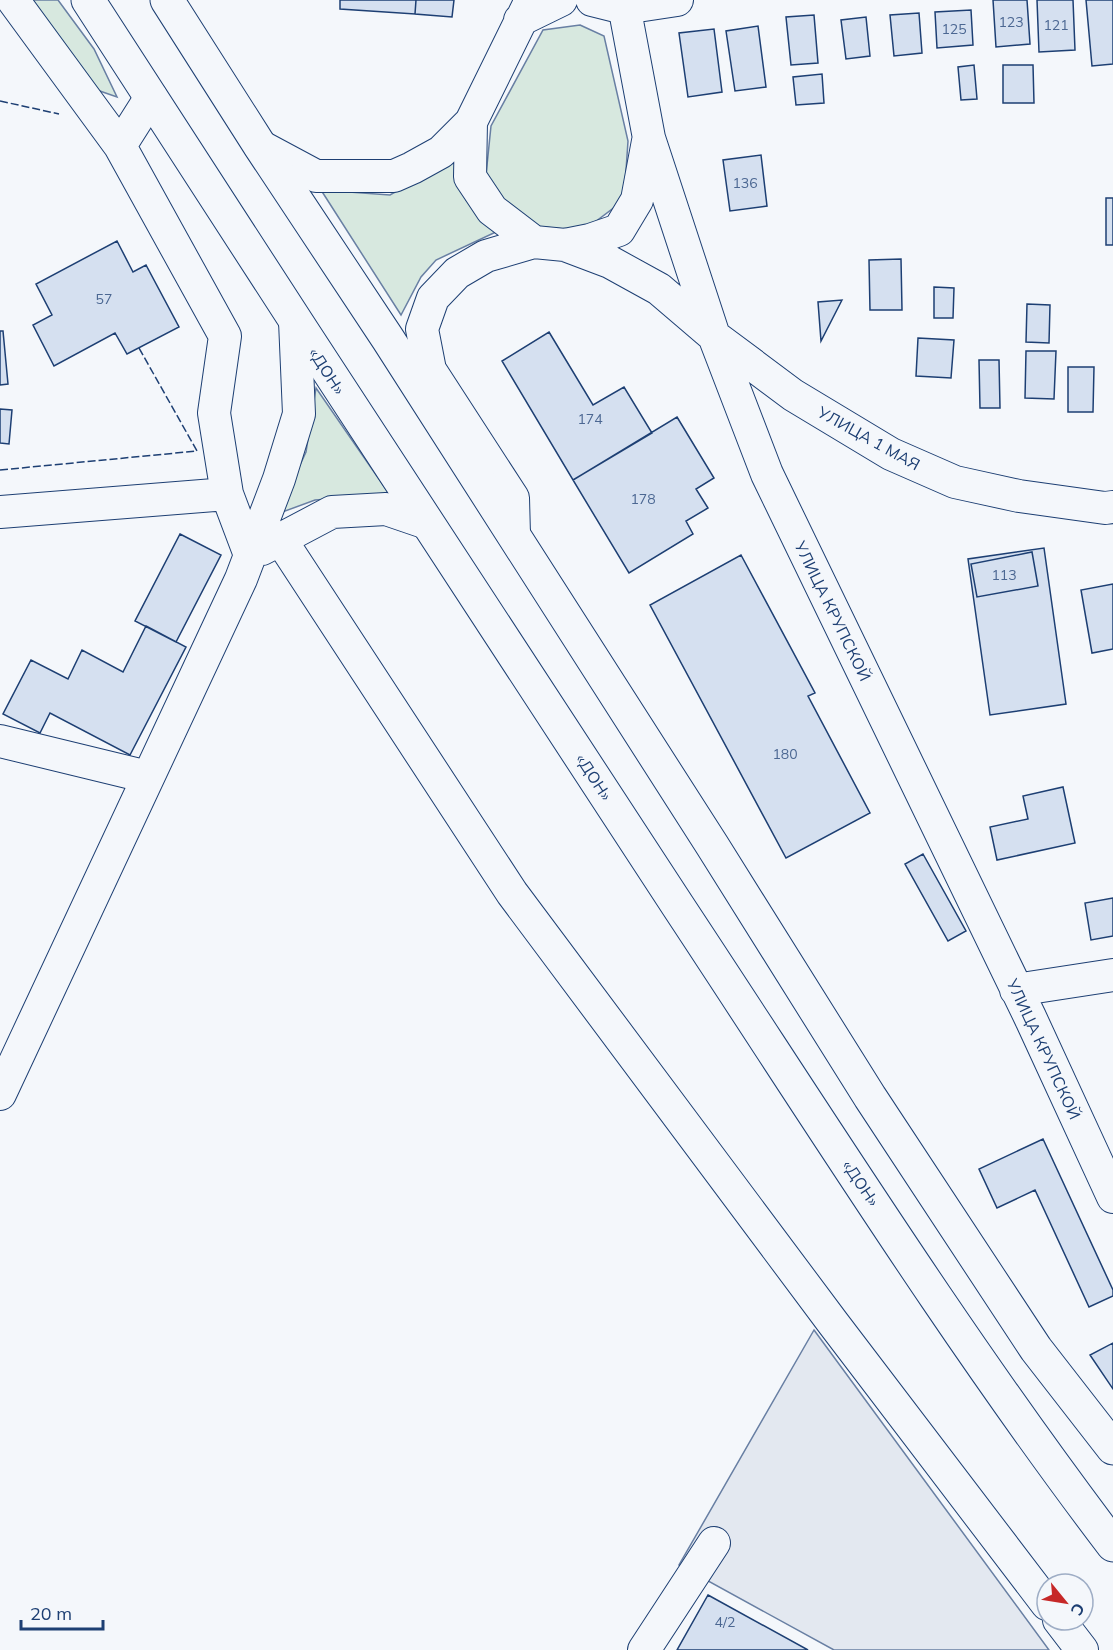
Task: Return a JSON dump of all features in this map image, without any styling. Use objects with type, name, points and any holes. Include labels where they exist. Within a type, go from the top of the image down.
[{"type":"highway","name":"«ДОН»","points":[[88,0],[427,523],[998,1389],[1113,1545]]},
{"type":"highway","points":[[167,0],[514,535],[876,1106],[1036,1349],[1113,1448]]},
{"type":"street","points":[[13,0],[120,146],[225,336],[214,413],[227,494],[250,555]]},
{"type":"street","points":[[260,146],[316,176],[394,176],[441,152],[471,123],[526,10],[561,0]]},
{"type":"street","points":[[592,0],[623,4],[677,0]]},
{"type":"street","name":"УЛИЦА КРУПСКОЙ","points":[[623,4],[649,138],[714,336],[767,474],[1017,990],[1113,1197]]},
{"type":"street","points":[[120,146],[151,97]]},
{"type":"street","points":[[471,123],[470,177],[492,210],[534,242]]},
{"type":"street","points":[[514,535],[513,498],[430,370],[422,329],[433,298],[457,273],[486,256],[534,242],[565,245],[590,240],[619,230],[637,200],[649,138]]},
{"type":"street","name":"УЛИЦА 1 МАЯ","points":[[565,245],[610,262],[658,289],[714,336],[793,395],[891,454],[955,482],[1019,496],[1106,508],[1113,507]]},
{"type":"street","points":[[0,1094],[241,579],[279,479],[298,414],[295,321]]},
{"type":"street","points":[[0,512],[227,494]]},
{"type":"street","points":[[250,555],[332,512],[386,509],[427,523]]},
{"type":"street","points":[[280,540],[512,893],[833,1323],[1035,1588]]},
{"type":"street","points":[[0,741],[148,777]]},
{"type":"street","points":[[1017,990],[1113,975]]},
{"type":"street","points":[[644,1650],[714,1543]]},
{"type":"street","points":[[1068,1632],[1082,1650]]},
{"type":"shaded area","points":[[31,0],[58,0],[94,49],[117,97],[97,90]]},
{"type":"shaded area","points":[[580,25],[604,36],[628,141],[624,200],[583,231],[524,225],[485,185],[491,126],[543,30]]},
{"type":"shaded area","points":[[456,158],[466,200],[498,231],[436,260],[421,277],[401,315],[321,190],[390,195]]},
{"type":"shaded area","points":[[316,388],[390,495],[315,500],[277,514],[306,452]]},
{"type":"shaded area","points":[[814,1330],[1049,1650],[834,1650],[679,1565]]},
{"type":"building","points":[[340,0],[416,0],[415,14],[340,9]]},
{"type":"building","points":[[416,0],[454,0],[452,17],[415,14]]},
{"type":"building","points":[[993,0],[1027,0],[1030,44],[996,47]]},
{"type":"building","points":[[1037,0],[1073,0],[1075,50],[1039,52]]},
{"type":"building","points":[[1086,0],[1113,0],[1113,64],[1092,66]]},
{"type":"building","points":[[971,10],[973,45],[937,48],[935,12]]},
{"type":"building","points":[[919,13],[922,53],[894,56],[890,15]]},
{"type":"building","points":[[814,15],[818,63],[791,65],[786,17]]},
{"type":"building","points":[[866,17],[870,56],[846,59],[841,20]]},
{"type":"building","points":[[758,26],[766,87],[735,91],[726,31]]},
{"type":"building","points":[[714,29],[722,92],[688,97],[679,33]]},
{"type":"building","points":[[974,65],[977,99],[961,100],[958,67]]},
{"type":"building","points":[[1003,65],[1033,65],[1034,103],[1003,103]]},
{"type":"building","points":[[822,74],[824,103],[796,105],[793,77]]},
{"type":"building","points":[[761,155],[767,206],[730,211],[723,160]]},
{"type":"building","points":[[1106,198],[1113,198],[1113,245],[1106,245]]},
{"type":"building","points":[[117,241],[133,272],[146,265],[179,327],[127,354],[115,333],[54,366],[33,325],[52,315],[36,284]]},
{"type":"building","points":[[901,259],[902,310],[870,310],[869,260]]},
{"type":"building","points":[[934,287],[954,288],[953,318],[934,318]]},
{"type":"building","points":[[842,300],[821,341],[818,302]]},
{"type":"building","points":[[1027,304],[1050,305],[1049,343],[1026,342]]},
{"type":"building","points":[[0,331],[3,331],[8,384],[0,385]]},
{"type":"building","points":[[549,332],[593,405],[624,387],[652,433],[573,480],[502,361]]},
{"type":"building","points":[[918,338],[954,340],[951,378],[916,376]]},
{"type":"building","points":[[1026,351],[1056,351],[1054,399],[1025,398]]},
{"type":"building","points":[[979,360],[999,360],[1000,408],[980,408]]},
{"type":"building","points":[[1068,367],[1094,367],[1093,412],[1068,412]]},
{"type":"building","points":[[0,409],[12,410],[9,444],[0,443]]},
{"type":"building","points":[[677,417],[714,478],[696,489],[708,508],[686,521],[693,534],[629,573],[573,480]]},
{"type":"building","points":[[180,534],[221,555],[176,642],[135,621]]},
{"type":"building","points":[[1044,548],[1066,704],[990,715],[968,559]]},
{"type":"building","points":[[1032,552],[1038,586],[977,597],[971,564]]},
{"type":"building","points":[[741,555],[815,693],[808,696],[870,813],[786,858],[650,605]]},
{"type":"building","points":[[1113,584],[1113,649],[1092,653],[1081,590]]},
{"type":"building","points":[[146,626],[186,647],[130,755],[50,713],[40,733],[3,714],[31,660],[68,679],[82,650],[123,672]]},
{"type":"building","points":[[1063,787],[1075,843],[997,860],[990,827],[1028,819],[1023,796]]},
{"type":"building","points":[[923,854],[966,931],[948,941],[905,864]]},
{"type":"building","points":[[1113,898],[1113,936],[1091,940],[1085,903]]},
{"type":"building","points":[[1043,1139],[1113,1290],[1113,1296],[1089,1307],[1035,1190],[997,1208],[979,1169]]},
{"type":"building","points":[[1113,1343],[1113,1389],[1090,1355]]},
{"type":"building","points":[[708,1595],[808,1650],[677,1650]]},
{"type":"fence","points":[[0,101],[59,114]]},
{"type":"fence","points":[[0,470],[197,451],[139,348]]}]
